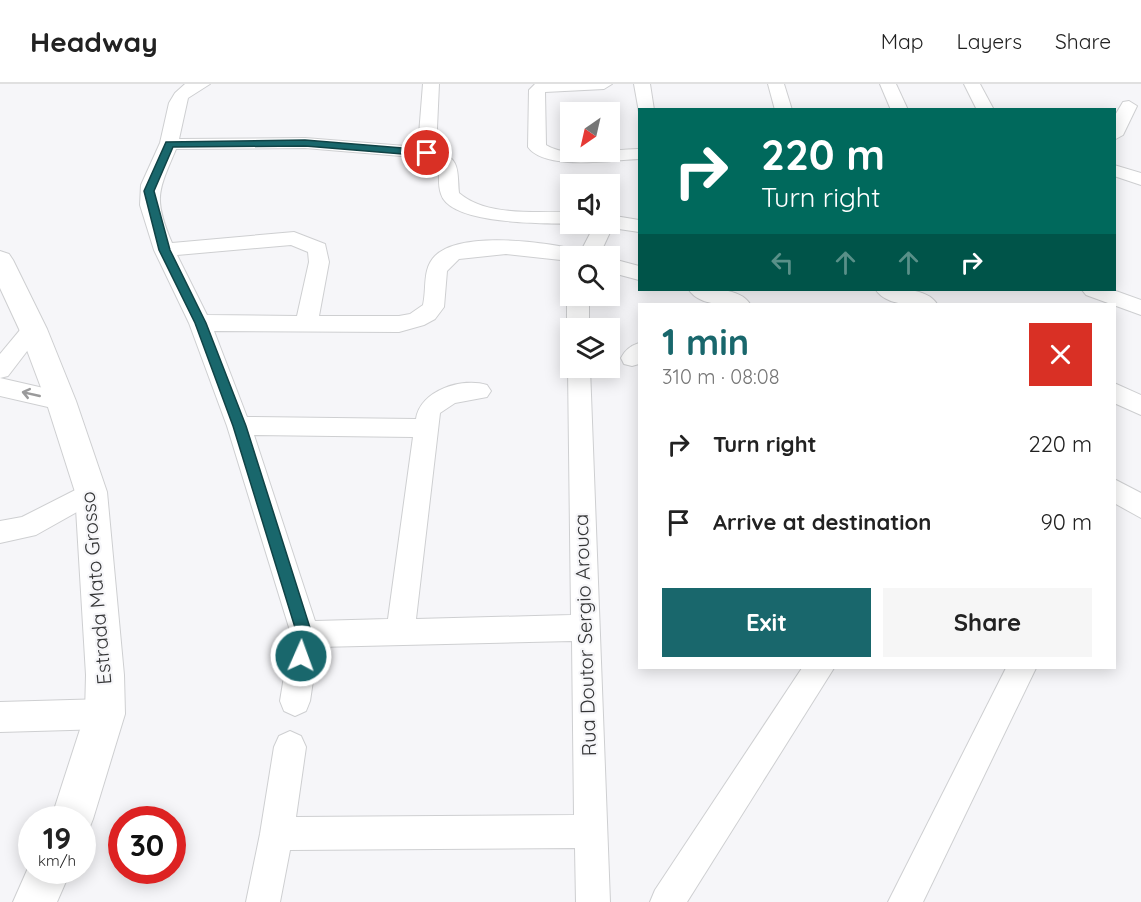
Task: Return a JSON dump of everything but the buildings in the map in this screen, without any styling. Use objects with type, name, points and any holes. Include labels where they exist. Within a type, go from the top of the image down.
[{"type":"main road","name":"Estrada Mato Grosso","points":[[0,260],[33,329],[61,401],[91,492],[105,675],[105,714],[76,806]]},
{"type":"main road","points":[[35,902],[43,884]]},
{"type":"street","points":[[202,84],[182,91],[177,98],[170,144],[149,191],[164,250],[200,323],[239,426],[305,634],[295,701]]},
{"type":"street","points":[[427,153],[431,84]]},
{"type":"street","points":[[604,84],[542,87],[537,90],[537,147],[544,154],[551,156],[638,154]]},
{"type":"street","points":[[642,84],[646,108]]},
{"type":"street","points":[[776,84],[783,108]]},
{"type":"street","points":[[888,84],[899,108]]},
{"type":"street","points":[[972,84],[985,108]]},
{"type":"street","points":[[1116,131],[1129,106]]},
{"type":"street","points":[[170,144],[305,143],[427,153],[444,159],[448,166],[450,195],[456,203],[483,212],[560,217]]},
{"type":"street","points":[[1116,171],[1141,179]]},
{"type":"street","points":[[477,247],[483,212]]},
{"type":"street","points":[[620,223],[638,226]]},
{"type":"street","points":[[164,250],[294,238],[305,242],[318,249],[319,261],[307,322]]},
{"type":"street","points":[[200,323],[399,324],[416,321],[433,309],[437,296],[436,271],[444,258],[454,252],[477,247],[560,254]]},
{"type":"street","points":[[620,268],[638,273]]},
{"type":"street","points":[[890,291],[923,303]]},
{"type":"street","points":[[1096,291],[1141,308]]},
{"type":"street","points":[[697,295],[734,303]]},
{"type":"street","points":[[0,370],[33,329]]},
{"type":"street","name":"Rua Doutor Sergio Arouca","points":[[579,378],[593,902]]},
{"type":"street","points":[[0,387],[61,401]]},
{"type":"street","points":[[400,632],[429,410],[438,400],[447,395],[479,391]]},
{"type":"street","points":[[1116,393],[1140,401]]},
{"type":"street","points":[[239,426],[426,428]]},
{"type":"street","points":[[1116,490],[1141,507]]},
{"type":"street","points":[[0,532],[27,526],[91,492]]},
{"type":"street","points":[[305,634],[586,628]]},
{"type":"street","points":[[667,902],[818,669]]},
{"type":"street","points":[[905,902],[1021,669]]},
{"type":"street","points":[[0,717],[105,714]]},
{"type":"street","points":[[263,902],[277,834],[290,747]]},
{"type":"street","points":[[277,834],[591,831]]},
{"type":"route","points":[[301,656],[305,634],[239,426],[200,323],[164,250],[149,191],[170,144],[305,143],[427,153]]}]
